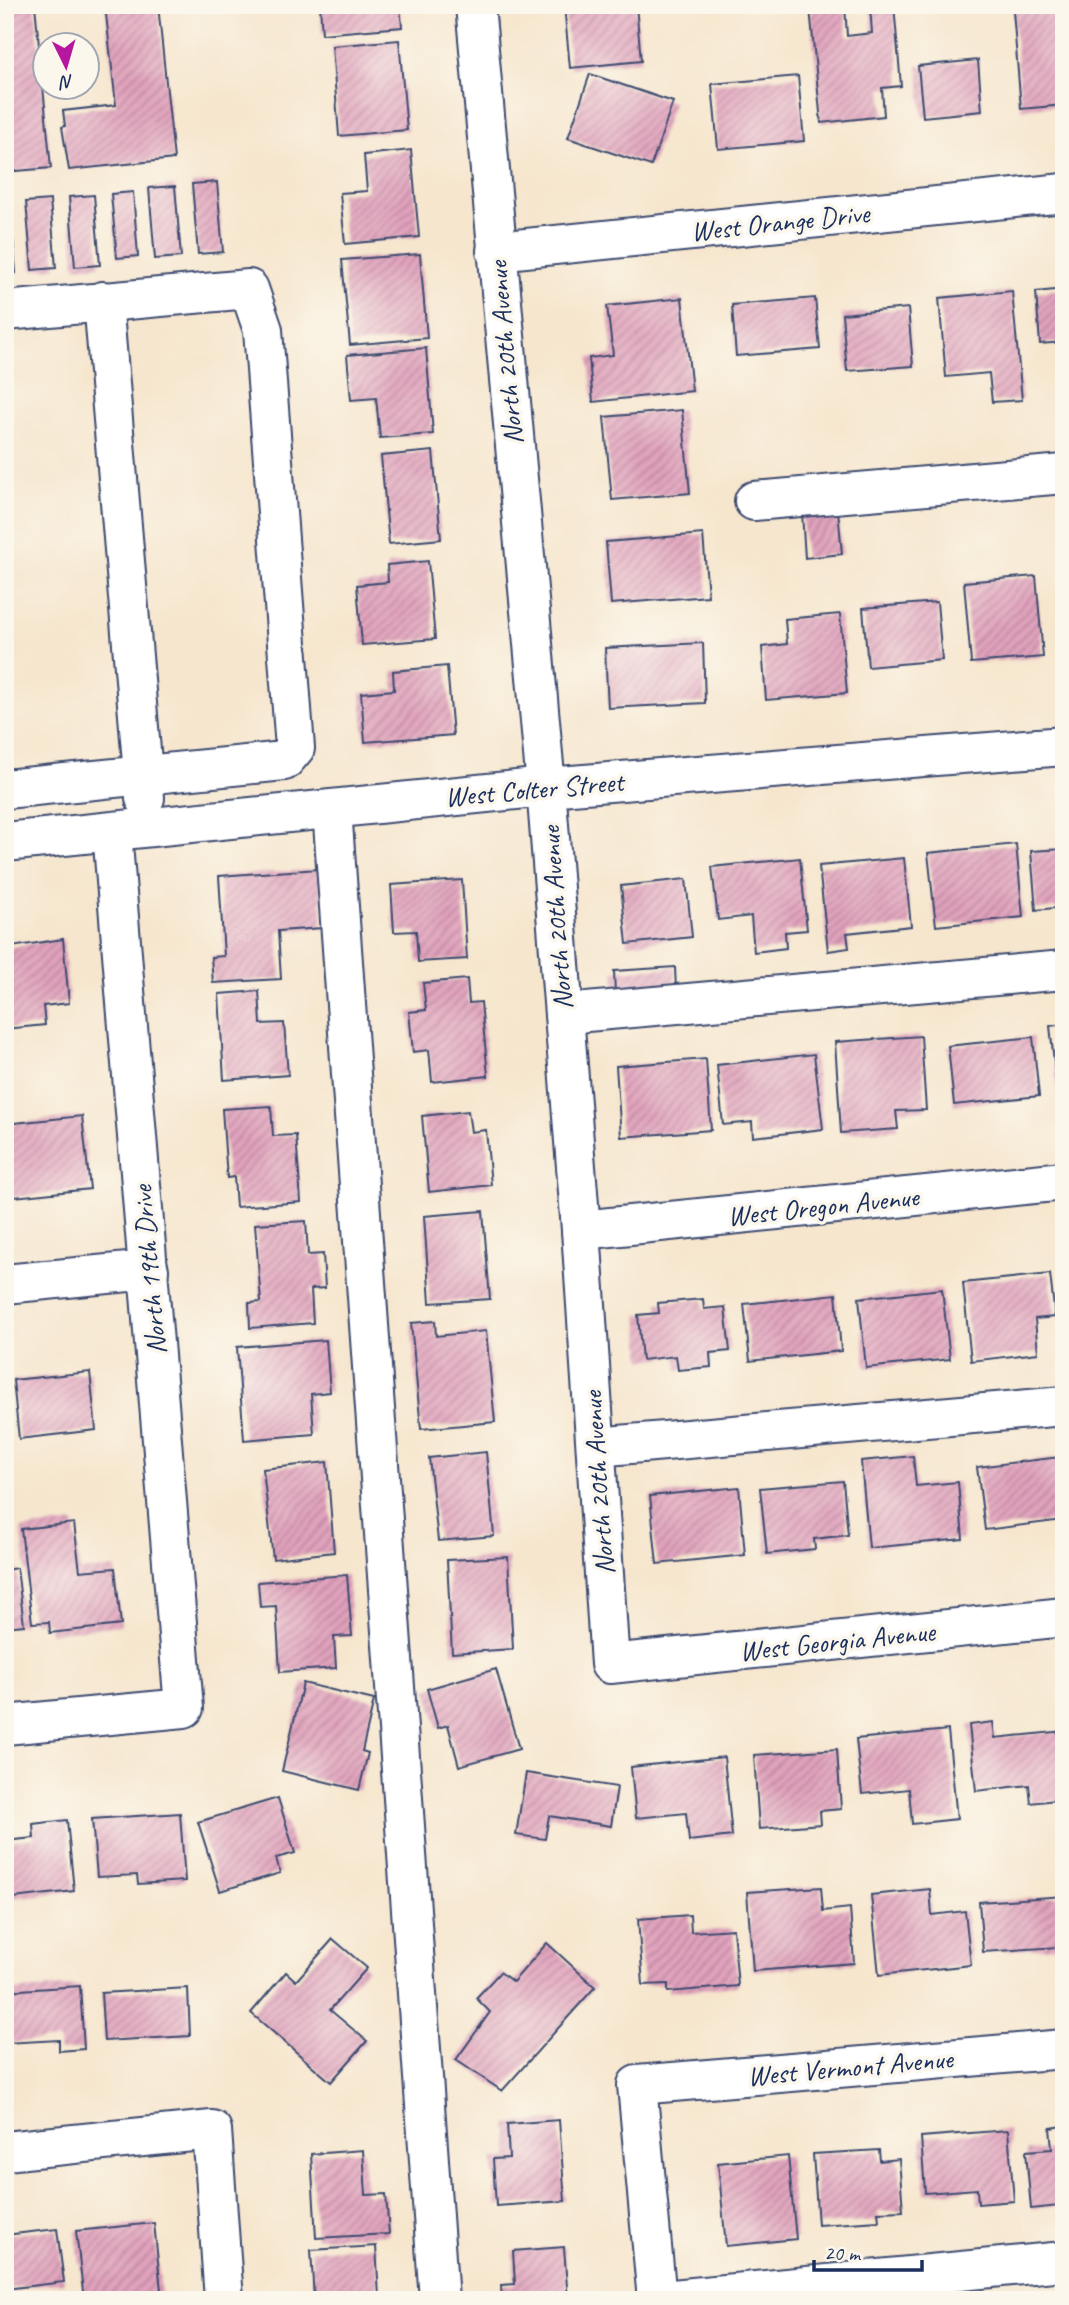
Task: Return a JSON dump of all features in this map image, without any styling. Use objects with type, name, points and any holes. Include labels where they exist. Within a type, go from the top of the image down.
[{"type":"street","name":"North 20th Avenue","points":[[475,5],[546,787],[581,1230],[610,1664]]},
{"type":"street","name":"West Orange Drive","points":[[496,251],[1064,193]]},
{"type":"street","points":[[5,311],[248,289],[263,330],[295,748],[284,761],[5,789]]},
{"type":"street","name":"North 19th Drive","points":[[5,1725],[184,1708],[149,1270],[130,830],[143,775],[103,301]]},
{"type":"street","points":[[754,501],[1064,474]]},
{"type":"street","name":"West Colter Street","points":[[5,842],[546,787],[1064,746]]},
{"type":"street","points":[[331,809],[439,2300]]},
{"type":"street","points":[[564,1014],[1064,970]]},
{"type":"street","name":"West Oregon Avenue","points":[[581,1230],[1064,1181]]},
{"type":"street","points":[[5,1284],[149,1270]]},
{"type":"street","points":[[596,1447],[1064,1406]]},
{"type":"street","name":"West Georgia Avenue","points":[[610,1664],[1064,1617]]},
{"type":"street","name":"West Vermont Avenue","points":[[660,2300],[637,2085],[1064,2049]]},
{"type":"street","points":[[5,2151],[212,2130],[224,2300]]},
{"type":"street","points":[[660,2300],[1064,2262]]},
{"type":"building","points":[[5,5],[35,5],[38,32],[32,32],[32,102],[45,102],[51,168],[5,172]]},
{"type":"building","points":[[105,5],[158,5],[174,159],[69,170],[62,127],[65,126],[63,111],[116,105]]},
{"type":"building","points":[[320,5],[400,5],[402,27],[322,34]]},
{"type":"building","points":[[564,5],[636,5],[641,61],[570,68]]},
{"type":"building","points":[[845,5],[847,36],[872,33],[870,6],[894,5],[901,86],[882,88],[884,116],[821,123],[810,8]]},
{"type":"building","points":[[1064,7],[1064,105],[1021,109],[1013,11]]},
{"type":"building","points":[[399,40],[407,130],[339,136],[332,46]]},
{"type":"building","points":[[978,60],[982,111],[923,117],[918,66]]},
{"type":"building","points":[[590,74],[673,102],[651,166],[568,138]]},
{"type":"building","points":[[798,76],[804,141],[718,149],[712,84]]},
{"type":"building","points":[[411,150],[419,237],[345,244],[340,193],[367,191],[364,155]]},
{"type":"building","points":[[217,182],[223,252],[198,254],[192,184]]},
{"type":"building","points":[[175,186],[181,257],[155,259],[149,188]]},
{"type":"building","points":[[133,192],[138,256],[117,258],[111,194]]},
{"type":"building","points":[[94,195],[100,265],[75,267],[69,197]]},
{"type":"building","points":[[50,200],[56,268],[32,270],[26,202]]},
{"type":"building","points":[[5,203],[10,203],[16,273],[5,274]]},
{"type":"building","points":[[420,254],[427,338],[350,345],[342,260]]},
{"type":"building","points":[[1064,289],[1064,342],[1040,344],[1036,292]]},
{"type":"building","points":[[1012,291],[1022,400],[992,402],[989,373],[946,377],[939,298]]},
{"type":"building","points":[[682,298],[692,391],[593,402],[589,358],[613,355],[607,306]]},
{"type":"building","points":[[815,298],[820,349],[736,356],[732,305]]},
{"type":"building","points":[[908,308],[913,366],[847,371],[842,314]]},
{"type":"building","points":[[426,348],[433,434],[380,438],[376,398],[351,400],[347,355]]},
{"type":"building","points":[[682,410],[690,493],[612,500],[604,417]]},
{"type":"building","points":[[433,451],[441,539],[389,544],[381,456]]},
{"type":"building","points":[[838,510],[842,554],[805,558],[802,513]]},
{"type":"building","points":[[703,534],[708,596],[611,604],[606,542]]},
{"type":"building","points":[[428,561],[435,639],[362,645],[357,585],[388,582],[387,565]]},
{"type":"building","points":[[1036,576],[1043,657],[971,663],[964,582]]},
{"type":"building","points":[[1064,589],[1064,636],[1062,636],[1058,590]]},
{"type":"building","points":[[937,602],[942,660],[868,667],[863,608]]},
{"type":"building","points":[[840,614],[847,693],[766,700],[762,647],[787,644],[785,619]]},
{"type":"building","points":[[703,643],[705,703],[608,708],[605,648]]},
{"type":"building","points":[[447,666],[453,735],[365,742],[361,693],[394,690],[393,671]]},
{"type":"building","points":[[1016,844],[1023,917],[936,926],[928,853]]},
{"type":"building","points":[[1064,849],[1064,907],[1036,910],[1031,851]]},
{"type":"building","points":[[800,858],[807,930],[785,932],[786,948],[754,952],[751,916],[718,920],[712,867]]},
{"type":"building","points":[[904,858],[911,926],[847,933],[849,948],[828,951],[819,866]]},
{"type":"building","points":[[319,869],[323,928],[278,931],[281,979],[213,983],[211,957],[224,956],[219,876]]},
{"type":"building","points":[[686,879],[692,937],[627,944],[621,886]]},
{"type":"building","points":[[462,880],[467,959],[418,962],[416,931],[394,932],[391,885]]},
{"type":"building","points":[[63,939],[69,1003],[43,1006],[45,1025],[5,1029],[5,948]]},
{"type":"building","points":[[675,967],[676,990],[615,994],[614,971]]},
{"type":"building","points":[[467,979],[469,1003],[481,1002],[488,1076],[432,1082],[429,1050],[413,1052],[409,1012],[426,1010],[423,983]]},
{"type":"building","points":[[259,991],[261,1024],[284,1023],[288,1075],[224,1080],[219,994]]},
{"type":"building","points":[[1064,1024],[1064,1096],[1058,1097],[1050,1026]]},
{"type":"building","points":[[921,1036],[926,1110],[896,1111],[898,1129],[841,1133],[835,1042]]},
{"type":"building","points":[[1033,1037],[1039,1096],[954,1105],[948,1046]]},
{"type":"building","points":[[814,1054],[823,1129],[753,1137],[752,1122],[723,1125],[717,1065]]},
{"type":"building","points":[[706,1059],[711,1130],[621,1137],[616,1066]]},
{"type":"building","points":[[271,1106],[273,1136],[296,1135],[301,1202],[236,1207],[234,1177],[227,1178],[222,1109]]},
{"type":"building","points":[[468,1111],[471,1132],[486,1130],[491,1185],[429,1192],[422,1116]]},
{"type":"building","points":[[82,1116],[90,1189],[5,1198],[5,1124]]},
{"type":"building","points":[[483,1211],[490,1299],[430,1303],[424,1216]]},
{"type":"building","points":[[306,1221],[308,1255],[323,1254],[325,1288],[311,1289],[313,1323],[250,1328],[249,1303],[261,1302],[255,1224]]},
{"type":"building","points":[[1050,1274],[1055,1317],[1035,1319],[1038,1353],[971,1361],[963,1283]]},
{"type":"building","points":[[942,1289],[950,1359],[866,1368],[859,1298]]},
{"type":"building","points":[[836,1294],[841,1351],[750,1361],[744,1304]]},
{"type":"building","points":[[703,1299],[704,1309],[725,1307],[730,1351],[710,1353],[711,1367],[678,1370],[676,1356],[642,1360],[638,1315],[659,1313],[658,1303]]},
{"type":"building","points":[[435,1321],[436,1336],[486,1331],[495,1422],[421,1429],[411,1323]]},
{"type":"building","points":[[326,1340],[330,1392],[311,1394],[314,1434],[244,1440],[237,1347]]},
{"type":"building","points":[[90,1372],[96,1430],[19,1439],[13,1380]]},
{"type":"building","points":[[486,1452],[494,1536],[438,1541],[429,1458]]},
{"type":"building","points":[[913,1456],[916,1486],[958,1482],[963,1539],[869,1548],[861,1461]]},
{"type":"building","points":[[1060,1457],[1064,1520],[985,1530],[977,1467]]},
{"type":"building","points":[[327,1462],[334,1552],[273,1559],[263,1469]]},
{"type":"building","points":[[843,1481],[848,1535],[814,1539],[815,1549],[767,1554],[760,1488]]},
{"type":"building","points":[[739,1487],[745,1555],[657,1564],[650,1496]]},
{"type":"building","points":[[74,1523],[80,1571],[115,1568],[121,1625],[50,1633],[49,1622],[32,1623],[21,1529]]},
{"type":"building","points":[[508,1557],[513,1649],[452,1653],[447,1560]]},
{"type":"building","points":[[17,1568],[24,1625],[5,1627],[5,1570]]},
{"type":"building","points":[[347,1575],[352,1636],[334,1637],[336,1668],[280,1672],[276,1606],[260,1607],[258,1582]]},
{"type":"building","points":[[496,1669],[519,1749],[459,1766],[448,1725],[438,1728],[427,1689]]},
{"type":"building","points":[[303,1683],[374,1700],[362,1751],[368,1753],[359,1790],[282,1771]]},
{"type":"building","points":[[993,1722],[995,1738],[1064,1731],[1064,1799],[1031,1803],[1029,1785],[976,1791],[969,1725]]},
{"type":"building","points":[[948,1730],[957,1819],[912,1824],[909,1789],[862,1794],[856,1739]]},
{"type":"building","points":[[837,1749],[841,1809],[820,1811],[821,1824],[759,1829],[754,1755]]},
{"type":"building","points":[[724,1757],[732,1836],[689,1841],[686,1813],[636,1818],[631,1767]]},
{"type":"building","points":[[526,1773],[617,1787],[611,1826],[549,1816],[545,1839],[516,1835]]},
{"type":"building","points":[[278,1798],[295,1853],[276,1858],[280,1873],[220,1891],[198,1822]]},
{"type":"building","points":[[180,1813],[185,1881],[138,1884],[137,1875],[97,1877],[92,1819]]},
{"type":"building","points":[[67,1820],[74,1891],[5,1899],[5,1841],[34,1838],[33,1824]]},
{"type":"building","points":[[821,1887],[823,1911],[850,1908],[854,1963],[753,1971],[747,1892]]},
{"type":"building","points":[[930,1889],[932,1915],[965,1911],[971,1965],[879,1975],[871,1895]]},
{"type":"building","points":[[1064,1896],[1064,1958],[1059,1959],[1059,1947],[983,1952],[979,1902]]},
{"type":"building","points":[[690,1915],[691,1932],[733,1929],[738,1986],[668,1992],[668,1984],[643,1985],[638,1919]]},
{"type":"building","points":[[333,1939],[367,1968],[330,2010],[367,2041],[331,2082],[251,2013],[286,1972],[296,1981]]},
{"type":"building","points":[[547,1943],[595,1987],[502,2091],[456,2060],[490,2012],[476,1998],[500,1972],[513,1982]]},
{"type":"building","points":[[80,1986],[84,2049],[59,2051],[59,2040],[5,2043],[5,1991]]},
{"type":"building","points":[[188,1988],[190,2036],[104,2041],[101,1993]]},
{"type":"building","points":[[559,2120],[565,2201],[496,2206],[493,2159],[509,2158],[507,2124]]},
{"type":"building","points":[[1064,2126],[1064,2219],[1060,2219],[1059,2206],[1031,2209],[1026,2151],[1052,2149],[1050,2128]]},
{"type":"building","points":[[1008,2130],[1014,2201],[978,2204],[977,2189],[925,2193],[921,2137]]},
{"type":"building","points":[[363,2150],[366,2195],[386,2194],[389,2234],[316,2238],[311,2154]]},
{"type":"building","points":[[879,2150],[880,2161],[899,2159],[903,2211],[878,2212],[879,2221],[818,2225],[813,2154]]},
{"type":"building","points":[[788,2156],[796,2239],[726,2246],[718,2163]]},
{"type":"building","points":[[154,2223],[162,2300],[84,2300],[76,2231]]},
{"type":"building","points":[[57,2229],[64,2282],[5,2289],[5,2235]]},
{"type":"building","points":[[376,2246],[379,2296],[371,2297],[371,2300],[314,2300],[311,2250]]},
{"type":"building","points":[[564,2247],[568,2300],[502,2300],[501,2285],[515,2284],[513,2251]]}]
